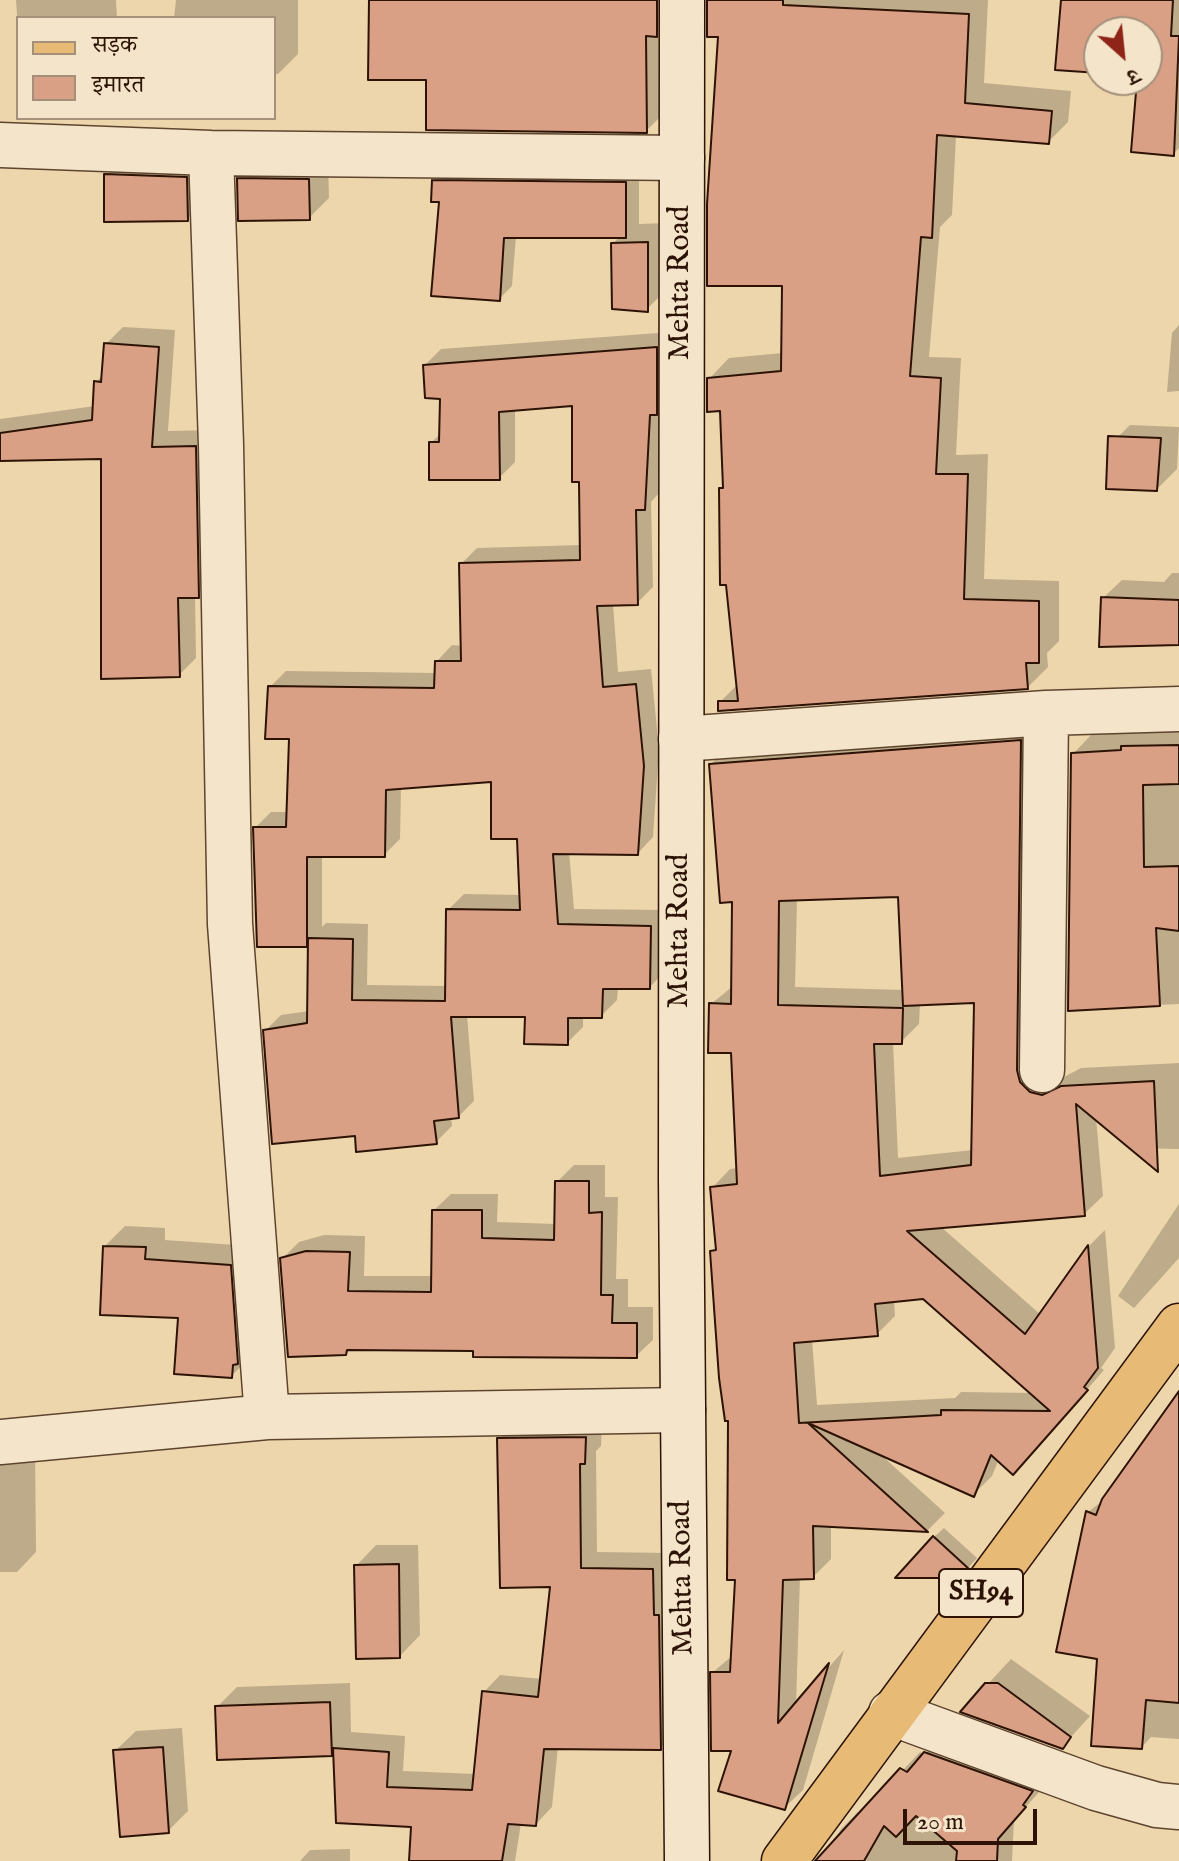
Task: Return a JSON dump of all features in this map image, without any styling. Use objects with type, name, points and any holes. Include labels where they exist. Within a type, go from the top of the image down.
[{"type":"main road","name":"SH94","points":[[784,1861],[1179,1326]]},
{"type":"street","name":"Mehta Road","points":[[682,0],[681,739],[687,1861]]},
{"type":"street","points":[[0,145],[211,153],[682,158]]},
{"type":"street","points":[[211,153],[223,491],[230,924],[267,1417]]},
{"type":"street","points":[[681,739],[1046,713],[1179,709]]},
{"type":"street","points":[[1042,1070],[1046,713]]},
{"type":"street","points":[[0,1442],[267,1417],[683,1410]]},
{"type":"street","points":[[891,1713],[1096,1788],[1157,1805],[1179,1807]]},
{"type":"building","points":[[369,0],[657,0],[657,37],[646,36],[647,133],[426,130],[426,80],[368,80]]},
{"type":"building","points":[[707,0],[783,0],[783,5],[969,14],[965,103],[1052,111],[1049,144],[937,135],[932,238],[921,237],[910,376],[941,378],[936,474],[968,474],[964,599],[1039,601],[1039,663],[1026,663],[1028,689],[718,711],[718,701],[738,701],[726,585],[720,585],[719,488],[723,488],[720,411],[707,412],[707,378],[781,371],[782,286],[707,286],[707,204],[718,37],[707,37]]},
{"type":"building","points":[[1061,0],[1173,0],[1171,36],[1179,36],[1174,156],[1131,152],[1136,96],[1163,96],[1163,16],[1083,16],[1083,72],[1055,70]]},
{"type":"building","points":[[104,174],[187,177],[188,221],[104,222]]},
{"type":"building","points":[[237,178],[309,179],[310,220],[238,221]]},
{"type":"building","points":[[432,180],[626,182],[626,238],[504,238],[500,301],[431,296],[439,202],[431,202]]},
{"type":"building","points":[[648,242],[648,312],[612,309],[611,243]]},
{"type":"building","points":[[104,343],[159,347],[152,447],[196,446],[199,598],[178,598],[180,677],[101,679],[101,459],[0,461],[0,433],[92,420],[94,381],[101,382]]},
{"type":"building","points":[[657,347],[657,415],[650,415],[645,510],[636,510],[638,605],[597,606],[603,687],[636,684],[644,766],[638,855],[553,854],[558,924],[651,926],[650,989],[603,989],[602,1018],[568,1018],[568,1045],[524,1044],[525,1017],[451,1017],[459,1118],[434,1121],[437,1144],[356,1152],[355,1136],[272,1144],[263,1030],[307,1023],[308,938],[353,939],[352,1000],[445,1001],[446,909],[520,910],[517,839],[491,839],[491,782],[386,790],[385,857],[307,857],[307,947],[257,947],[253,827],[286,827],[289,739],[265,739],[268,686],[434,688],[435,661],[461,661],[459,563],[580,560],[579,482],[572,482],[572,406],[499,412],[500,480],[429,480],[429,442],[439,442],[440,399],[425,398],[423,365]]},
{"type":"building","points":[[1108,436],[1161,438],[1157,491],[1106,489]]},
{"type":"building","points":[[1101,597],[1179,600],[1179,645],[1099,647]]},
{"type":"building","points":[[1021,740],[1017,1070],[1020,1082],[1030,1092],[1042,1095],[1061,1086],[1154,1081],[1158,1172],[1076,1104],[1085,1216],[907,1231],[1025,1334],[1088,1245],[1098,1368],[1084,1387],[1088,1390],[1013,1475],[991,1455],[974,1497],[808,1423],[928,1532],[813,1526],[814,1579],[783,1580],[778,1723],[829,1663],[785,1810],[718,1791],[731,1751],[711,1751],[710,1672],[730,1672],[735,1580],[727,1580],[728,1421],[725,1421],[719,1378],[710,1251],[716,1250],[710,1187],[737,1184],[731,1053],[708,1053],[709,1003],[731,1004],[732,902],[720,903],[709,764]],"holes":[[[898,897],[903,1006],[974,1003],[971,1165],[880,1176],[874,1044],[902,1044],[903,1008],[778,1005],[779,901]],[[923,1299],[1050,1411],[941,1410],[941,1415],[799,1423],[794,1343],[878,1336],[875,1304]]]},
{"type":"building","points":[[1179,745],[1179,784],[1143,785],[1144,867],[1179,866],[1179,931],[1156,928],[1160,1006],[1068,1011],[1071,753],[1121,750],[1121,746]]},
{"type":"building","points":[[555,1181],[589,1181],[589,1213],[602,1212],[601,1295],[613,1295],[612,1323],[637,1323],[637,1358],[473,1357],[473,1351],[347,1350],[346,1355],[288,1357],[280,1258],[306,1251],[350,1252],[348,1291],[431,1292],[432,1210],[482,1210],[482,1238],[554,1240]]},
{"type":"building","points":[[103,1246],[146,1247],[145,1259],[231,1265],[238,1364],[233,1365],[232,1378],[174,1374],[178,1318],[100,1315]]},
{"type":"building","points":[[1179,1391],[1179,1703],[1146,1700],[1142,1749],[1091,1746],[1097,1659],[1056,1652],[1086,1511],[1096,1515],[1102,1499]]},
{"type":"building","points":[[586,1437],[585,1464],[580,1464],[581,1568],[653,1569],[654,1615],[659,1615],[661,1750],[544,1749],[536,1826],[508,1824],[502,1861],[409,1861],[411,1827],[336,1823],[333,1748],[389,1752],[387,1787],[472,1790],[482,1691],[538,1697],[550,1587],[500,1588],[497,1438]]},
{"type":"building","points":[[933,1536],[969,1569],[962,1578],[895,1578]]},
{"type":"building","points":[[399,1564],[400,1658],[356,1659],[354,1565]]},
{"type":"building","points":[[985,1683],[998,1683],[1071,1737],[1063,1749],[960,1712]]},
{"type":"building","points":[[330,1702],[332,1756],[217,1760],[215,1706]]},
{"type":"building","points":[[163,1747],[169,1833],[120,1837],[113,1750]]},
{"type":"building","points":[[924,1752],[1033,1791],[1023,1805],[1026,1807],[998,1839],[997,1861],[956,1861],[957,1851],[916,1816],[896,1837],[884,1826],[864,1861],[815,1861],[900,1768],[907,1772]]}]
